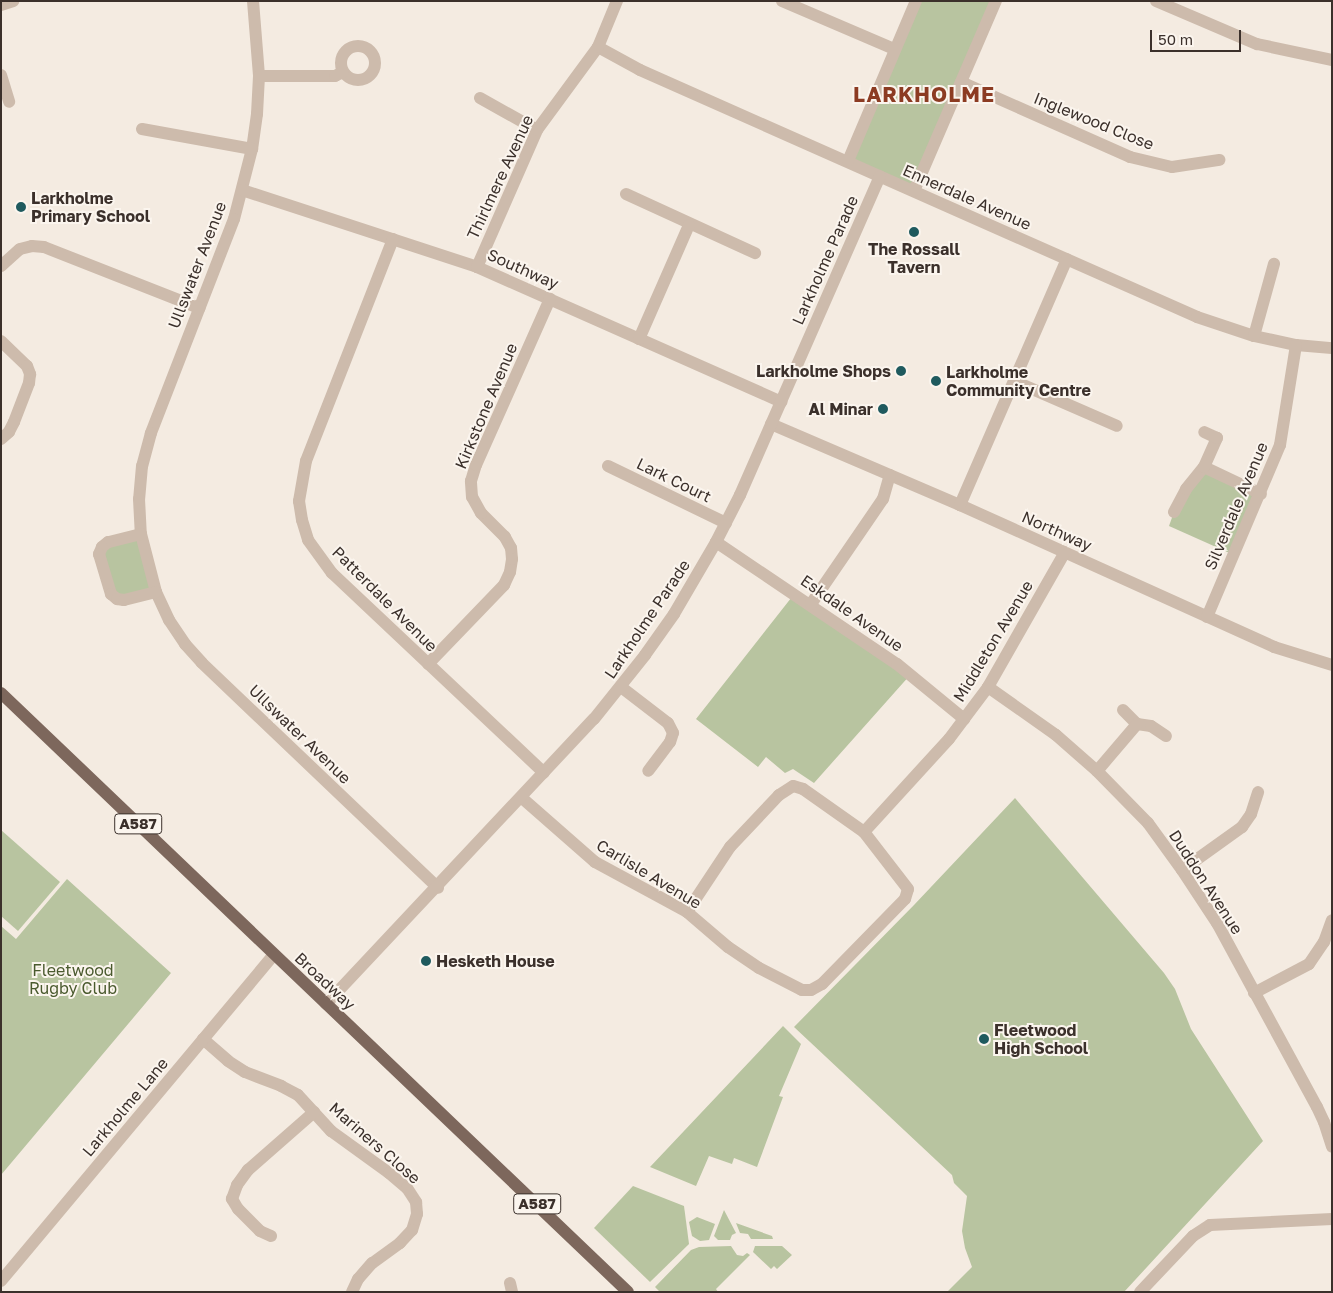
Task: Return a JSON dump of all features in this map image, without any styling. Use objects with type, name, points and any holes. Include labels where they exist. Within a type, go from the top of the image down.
[{"type":"main road","name":"Broadway","points":[[1,693],[628,1292]]},
{"type":"street","points":[[1,5],[13,1]]},
{"type":"street","name":"Ullswater Avenue","points":[[252,1],[259,76],[257,114],[252,149],[242,190],[149,441],[142,466],[139,499],[142,534],[156,592],[169,620],[202,663],[438,888]]},
{"type":"street","name":"Thirlmere Avenue","points":[[477,267],[537,130],[598,47],[617,1]]},
{"type":"street","points":[[782,1],[894,49]]},
{"type":"street","points":[[848,161],[916,1]]},
{"type":"street","points":[[914,191],[996,1]]},
{"type":"street","points":[[1156,1],[1257,44],[1332,60]]},
{"type":"street","name":"Ennerdale Avenue","points":[[598,47],[640,70],[1197,317],[1254,336],[1296,345],[1332,348]]},
{"type":"street","points":[[259,76],[335,76],[343,72]]},
{"type":"street","points":[[1,76],[9,102]]},
{"type":"street","name":"Inglewood Close","points":[[961,82],[1130,156],[1172,167],[1219,160]]},
{"type":"street","points":[[480,98],[537,130]]},
{"type":"street","points":[[142,129],[252,149]]},
{"type":"street","name":"Larkholme Parade","points":[[326,1004],[522,798],[621,687],[674,614],[726,523],[880,176]]},
{"type":"street","name":"Southway","points":[[242,190],[477,267],[781,402]]},
{"type":"street","points":[[626,194],[690,225],[755,253]]},
{"type":"street","points":[[639,339],[690,225]]},
{"type":"street","name":"Patterdale Avenue","points":[[393,239],[308,454],[301,479],[299,501],[308,540],[332,573],[544,773]]},
{"type":"street","points":[[1,266],[20,249],[32,246],[44,247],[199,308]]},
{"type":"street","points":[[960,505],[1067,259]]},
{"type":"street","points":[[1254,336],[1274,264]]},
{"type":"street","name":"Kirkstone Avenue","points":[[428,664],[504,585],[510,572],[512,559],[510,548],[505,537],[481,513],[472,497],[471,482],[476,465],[550,299]]},
{"type":"street","points":[[1,341],[27,366],[30,374],[29,382],[14,422],[9,432],[1,439]]},
{"type":"street","name":"Silverdale Avenue","points":[[1207,617],[1261,494],[1280,445],[1296,345]]},
{"type":"street","points":[[1014,382],[1118,426]]},
{"type":"street","name":"Northway","points":[[771,424],[960,505],[1285,651],[1332,665]]},
{"type":"street","points":[[1174,512],[1186,489],[1204,467],[1216,438],[1204,432]]},
{"type":"street","name":"Lark Court","points":[[608,466],[726,523]]},
{"type":"street","points":[[1204,467],[1261,494]]},
{"type":"street","points":[[811,604],[883,499],[890,475]]},
{"type":"street","points":[[142,534],[108,542],[102,547],[99,554],[111,594],[117,599],[124,600],[156,592]]},
{"type":"street","name":"Eskdale Avenue","points":[[716,542],[898,664],[964,719]]},
{"type":"street","name":"Middleton Avenue","points":[[864,832],[930,762],[988,687],[1065,552]]},
{"type":"street","points":[[621,687],[668,723],[673,733],[670,742],[648,771]]},
{"type":"street","name":"Duddon Avenue","points":[[988,687],[1056,735],[1097,771],[1148,823],[1217,923],[1254,993],[1328,1120],[1332,1147]]},
{"type":"street","points":[[1123,710],[1137,724],[1151,726],[1166,736]]},
{"type":"street","points":[[1097,771],[1137,724]]},
{"type":"street","points":[[687,912],[730,847],[778,795],[793,786],[803,790],[864,832]]},
{"type":"street","points":[[1182,870],[1242,827],[1251,814],[1258,792]]},
{"type":"street","name":"Carlisle Avenue","points":[[522,798],[595,862],[687,912],[728,947],[792,986],[802,990],[812,990],[822,984],[905,899],[908,889],[864,832]]},
{"type":"street","points":[[1254,993],[1309,964],[1324,942],[1332,920]]},
{"type":"street","name":"Larkholme Lane","points":[[1,1281],[274,955]]},
{"type":"street","name":"Mariners Close","points":[[203,1038],[228,1061],[245,1072],[282,1086],[298,1095],[345,1143],[389,1173],[407,1188],[416,1202],[417,1214],[412,1230],[400,1243],[372,1263],[358,1279],[352,1292]]},
{"type":"street","name":"Mariners Close","points":[[272,1236],[260,1231],[238,1209],[232,1199],[234,1192],[248,1170],[314,1112]]},
{"type":"street","points":[[1140,1292],[1193,1236],[1210,1225],[1332,1219]]},
{"type":"green space","points":[[916,1],[996,1],[914,191],[848,161]]},
{"type":"green space","points":[[1204,467],[1261,494],[1234,555],[1169,526],[1174,512]]},
{"type":"green space","points":[[141,534],[157,592],[117,603],[101,545]]},
{"type":"green space","points":[[795,593],[911,674],[814,783],[793,769],[785,773],[766,757],[758,767],[696,719]]},
{"type":"green space","name":"Fleetwood High School","points":[[1015,798],[1164,973],[1175,989],[1191,1029],[1263,1141],[1124,1292],[947,1292],[972,1267],[965,1248],[962,1231],[967,1196],[954,1183],[952,1175],[794,1027],[914,905]]},
{"type":"green space","points":[[1,830],[60,882],[18,931],[1,916]]},
{"type":"green space","name":"Fleetwood Rugby Club","points":[[67,879],[171,973],[1,1175],[1,926],[16,939]]},
{"type":"green space","points":[[783,1026],[801,1044],[779,1096],[783,1097],[757,1167],[734,1158],[732,1164],[709,1156],[696,1186],[650,1167]]},
{"type":"green space","points":[[633,1186],[684,1206],[689,1244],[650,1282],[594,1228]]},
{"type":"green space","points":[[724,1210],[736,1233],[732,1235],[730,1240],[718,1240],[714,1236]]},
{"type":"green space","points":[[697,1217],[715,1224],[709,1240],[700,1241],[692,1236],[689,1222]]},
{"type":"green space","points":[[736,1223],[772,1236],[773,1239],[751,1239],[748,1234],[740,1233]]},
{"type":"green space","points":[[731,1246],[737,1255],[743,1256],[747,1253],[750,1255],[716,1289],[718,1292],[660,1292],[655,1287],[691,1250],[699,1247]]},
{"type":"green space","points":[[755,1246],[782,1246],[792,1255],[777,1269],[774,1266],[771,1269],[753,1252]]},
{"type":"place","name":"Larkholme Primary School","points":[[21,207]]},
{"type":"place","name":"The Rossall Tavern","points":[[914,232]]},
{"type":"place","name":"Larkholme Shops","points":[[901,371]]},
{"type":"place","name":"Larkholme Community Centre","points":[[936,381]]},
{"type":"place","name":"Al Minar","points":[[883,409]]},
{"type":"place","name":"Hesketh House","points":[[426,961]]},
{"type":"place","name":"Fleetwood High School","points":[[984,1039]]},
{"type":"district","name":"LARKHOLME","points":[[924,94]]}]
